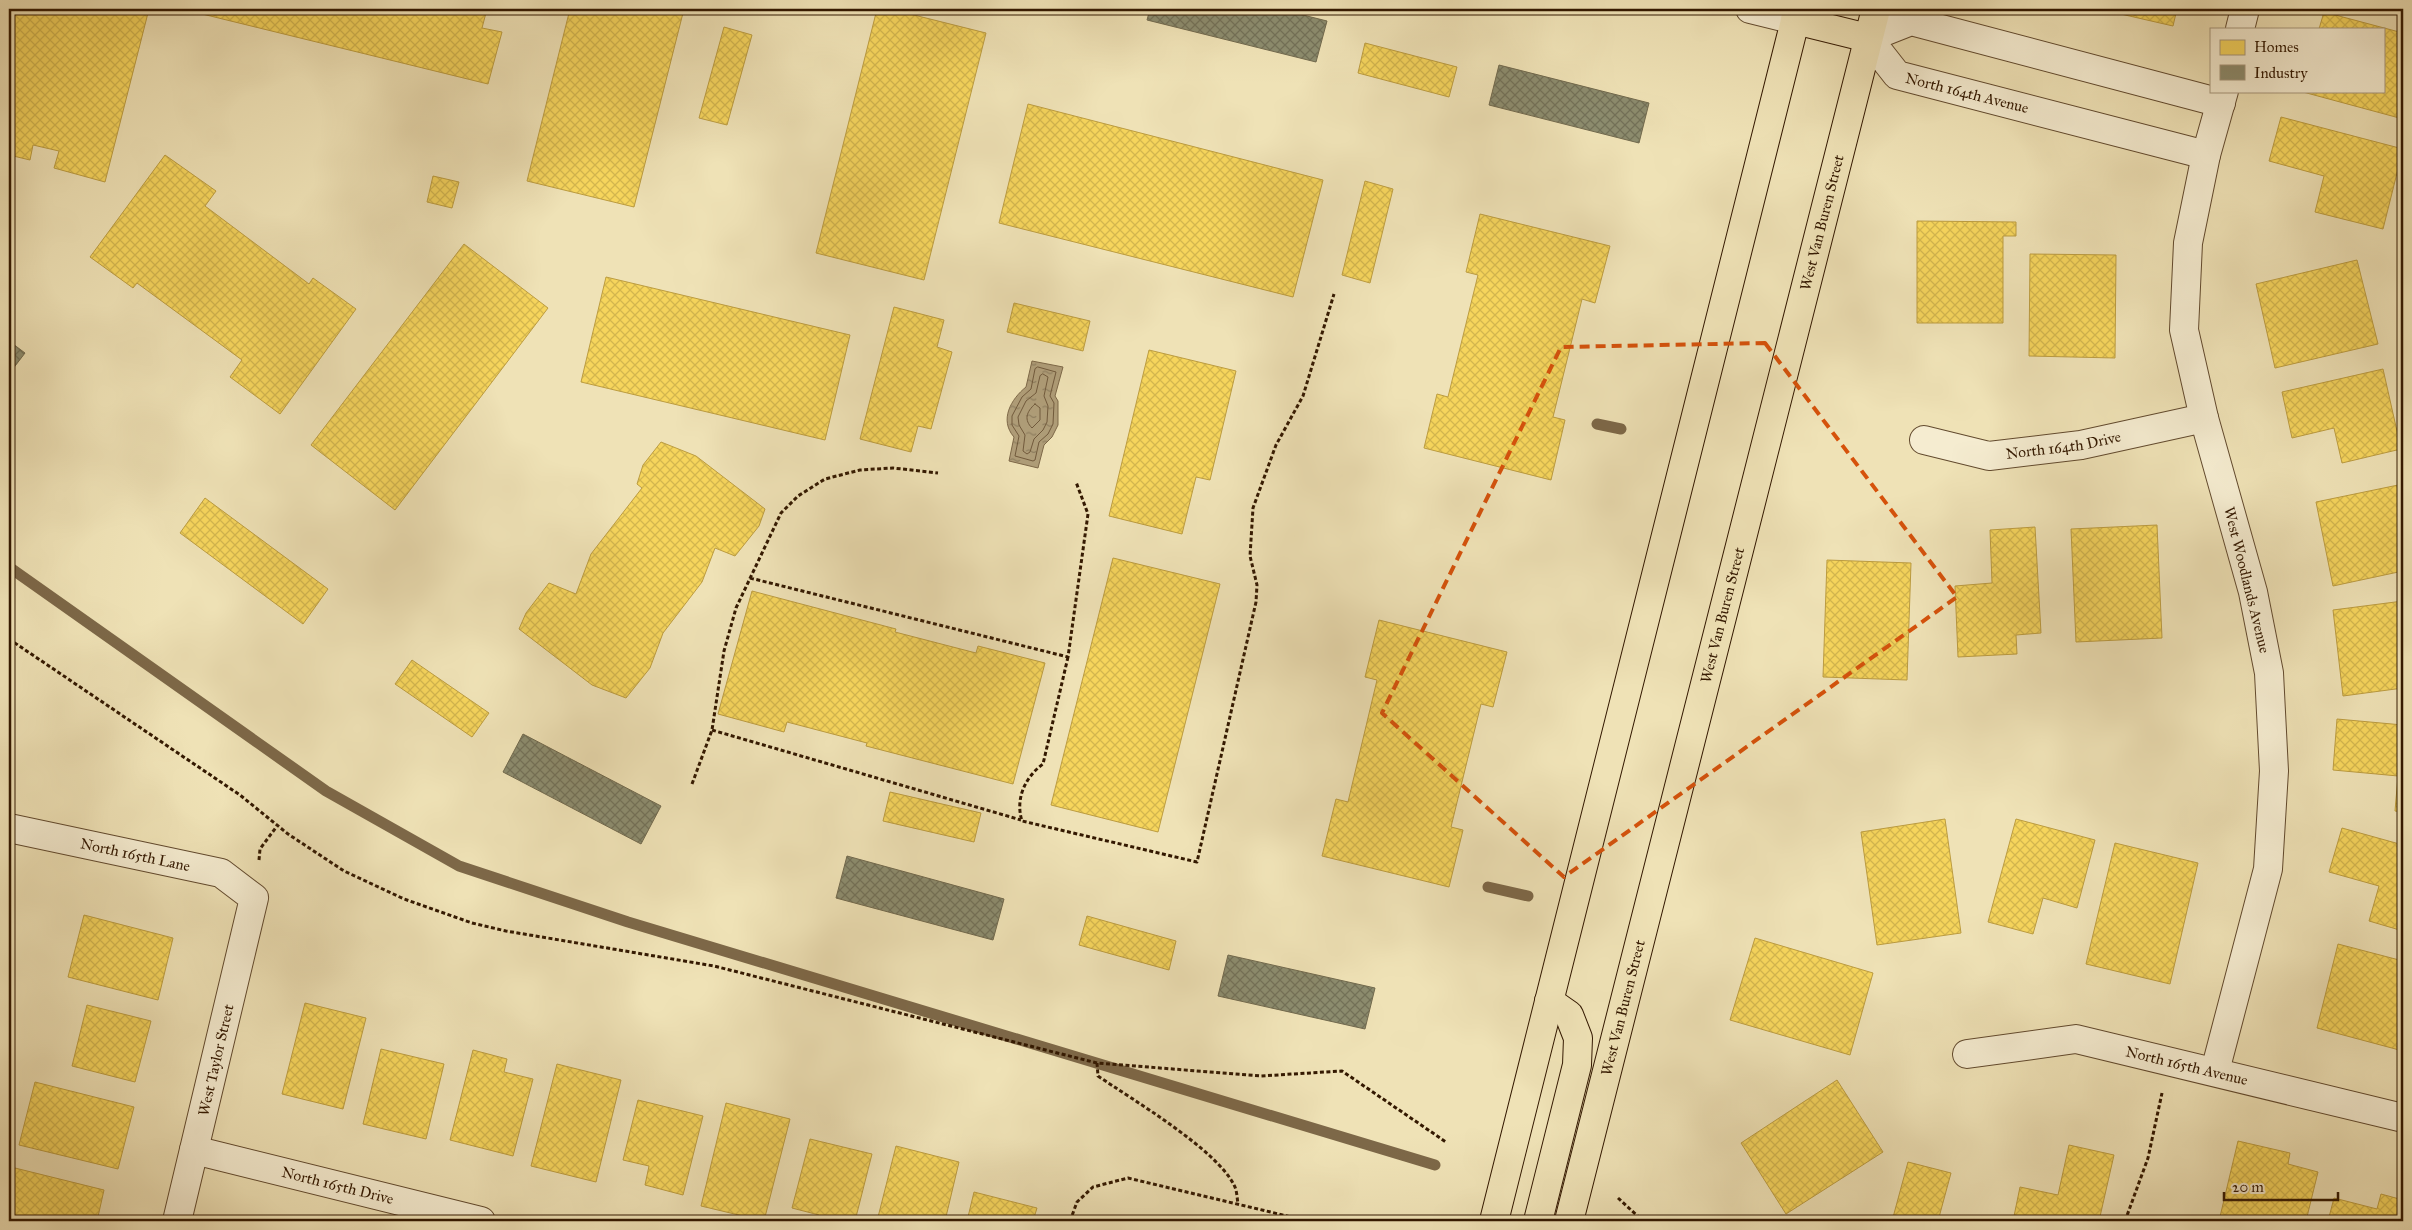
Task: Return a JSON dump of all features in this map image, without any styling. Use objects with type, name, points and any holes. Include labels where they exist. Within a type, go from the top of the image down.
[{"type":"main road","name":"West Van Buren Street","points":[[1569,1221],[1876,9]]},
{"type":"main road","points":[[1494,1221],[1796,14],[1868,38]]},
{"type":"main road","points":[[1538,1221],[1577,1065],[1578,1038],[1569,1015],[1549,1001]]},
{"type":"street","points":[[1750,9],[1796,14]]},
{"type":"street","points":[[2240,28],[2245,9]]},
{"type":"street","points":[[1868,38],[1911,21],[2222,97]]},
{"type":"street","name":"North 164th Avenue","points":[[1868,38],[1897,75],[2206,155]]},
{"type":"street","name":"West Woodlands Avenue","points":[[2215,1071],[2268,869],[2274,770],[2269,673],[2253,592],[2204,418],[2184,330],[2188,243],[2206,155],[2222,97]]},
{"type":"street","name":"North 164th Drive","points":[[1924,440],[1989,456],[2081,445],[2204,418]]},
{"type":"street","name":"North 165th Lane","points":[[9,828],[221,873],[254,898]]},
{"type":"street","name":"West Taylor Street","points":[[177,1221],[254,898]]},
{"type":"street","name":"North 165th Avenue","points":[[1967,1054],[2076,1039],[2215,1071],[2403,1118]]},
{"type":"street","name":"North 165th Drive","points":[[194,1150],[481,1221]]},
{"type":"path","points":[[712,730],[1022,821],[1197,862],[1256,602],[1257,585],[1250,556],[1253,508],[1276,445],[1303,396],[1334,294]]},
{"type":"path","points":[[692,784],[712,730],[724,651],[736,608],[781,513],[798,496],[825,479],[868,469],[893,468],[938,473]]},
{"type":"path","points":[[1022,821],[1018,808],[1023,790],[1032,772],[1044,764],[1068,657],[1088,514],[1076,482]]},
{"type":"path","points":[[750,578],[1068,657]]},
{"type":"path","points":[[9,638],[240,795],[288,834],[344,871],[404,899],[472,923],[506,931],[714,966],[1097,1063],[1261,1076],[1342,1071],[1446,1142]]},
{"type":"path","points":[[2125,1221],[2148,1158],[2170,1061]]},
{"type":"path","points":[[1097,1063],[1098,1076],[1169,1125],[1217,1162],[1235,1186],[1238,1204]]},
{"type":"path","points":[[1070,1221],[1077,1202],[1093,1187],[1128,1178],[1308,1221]]},
{"type":"path","points":[[1618,1198],[1643,1221]]},
{"type":"highlighted area","points":[[1765,343],[1957,597],[1564,877],[1382,713],[1561,347]]},
{"type":"water","points":[[1032,361],[1063,367],[1055,396],[1058,401],[1058,425],[1052,437],[1044,445],[1038,468],[1009,461],[1014,437],[1007,424],[1007,417],[1016,397],[1026,387]]},
{"type":"building: Homes","points":[[12,9],[149,9],[105,182],[54,168],[59,151],[33,145],[30,160],[9,155],[9,21]]},
{"type":"building: Homes","points":[[195,9],[487,9],[482,28],[502,32],[488,84],[194,12]]},
{"type":"building: Homes","points":[[570,9],[684,9],[634,207],[527,181]]},
{"type":"building: Homes","points":[[877,9],[890,9],[986,33],[924,280],[816,253]]},
{"type":"building: Homes","points":[[2099,9],[2177,9],[2173,26]]},
{"type":"building: Homes","points":[[2324,12],[2403,33],[2403,119],[2303,92],[2384,92],[2384,28],[2319,28]]},
{"type":"building: Homes","points":[[724,27],[752,35],[727,125],[699,118]]},
{"type":"building: Homes","points":[[1365,43],[1457,67],[1449,97],[1358,73]]},
{"type":"building: Homes","points":[[1028,104],[1323,180],[1293,297],[999,223]]},
{"type":"building: Homes","points":[[2281,117],[2403,149],[2383,229],[2315,212],[2324,176],[2269,161]]},
{"type":"building: Homes","points":[[165,155],[216,191],[205,206],[309,284],[313,278],[356,309],[280,414],[230,377],[242,360],[137,283],[133,288],[90,257]]},
{"type":"building: Homes","points":[[433,176],[459,182],[452,208],[427,202]]},
{"type":"building: Homes","points":[[1365,181],[1393,189],[1370,283],[1342,275]]},
{"type":"building: Homes","points":[[1480,214],[1610,246],[1595,303],[1582,299],[1553,417],[1565,420],[1551,480],[1424,448],[1437,394],[1448,397],[1478,275],[1466,272]]},
{"type":"building: Homes","points":[[1917,221],[2016,222],[2016,236],[2003,236],[2003,323],[1917,323]]},
{"type":"building: Homes","points":[[464,244],[548,308],[395,510],[311,445]]},
{"type":"building: Homes","points":[[2030,254],[2116,255],[2115,358],[2029,356]]},
{"type":"building: Homes","points":[[2357,260],[2378,344],[2275,368],[2256,284]]},
{"type":"building: Homes","points":[[606,277],[850,335],[825,440],[581,382]]},
{"type":"building: Homes","points":[[1014,303],[1090,321],[1083,351],[1007,332]]},
{"type":"building: Homes","points":[[894,307],[944,320],[937,347],[952,352],[931,429],[918,426],[911,452],[860,439]]},
{"type":"building: Homes","points":[[1149,350],[1236,371],[1210,480],[1196,477],[1182,534],[1109,516]]},
{"type":"building: Homes","points":[[2383,369],[2401,449],[2342,463],[2334,428],[2292,438],[2282,392]]},
{"type":"building: Homes","points":[[661,442],[696,456],[765,509],[759,526],[735,556],[715,548],[702,582],[663,633],[650,668],[626,698],[592,685],[519,629],[526,613],[549,583],[576,594],[591,554],[642,488],[637,484],[643,465]]},
{"type":"building: Homes","points":[[2403,484],[2403,571],[2333,586],[2316,502]]},
{"type":"building: Homes","points":[[205,498],[328,589],[303,624],[180,533]]},
{"type":"building: Homes","points":[[2157,525],[2162,638],[2076,642],[2071,529]]},
{"type":"building: Homes","points":[[2035,527],[2041,633],[2016,635],[2017,654],[1958,657],[1955,586],[1992,583],[1990,530]]},
{"type":"building: Homes","points":[[1113,558],[1220,584],[1158,832],[1051,805]]},
{"type":"building: Homes","points":[[1827,560],[1911,563],[1907,680],[1823,677]]},
{"type":"building: Homes","points":[[752,591],[896,629],[895,632],[976,653],[978,646],[1045,663],[1013,784],[866,746],[867,743],[787,722],[784,732],[718,714]]},
{"type":"building: Homes","points":[[2403,601],[2403,688],[2343,696],[2333,610]]},
{"type":"building: Homes","points":[[1379,620],[1507,652],[1493,707],[1481,704],[1451,827],[1463,830],[1449,887],[1322,856],[1336,799],[1348,802],[1377,680],[1365,677]]},
{"type":"building: Homes","points":[[412,660],[489,713],[472,737],[395,684]]},
{"type":"building: Homes","points":[[2337,719],[2403,725],[2403,812],[2395,811],[2398,776],[2333,770]]},
{"type":"building: Homes","points":[[890,792],[981,813],[974,842],[883,821]]},
{"type":"building: Homes","points":[[1945,819],[1961,933],[1877,945],[1861,832]]},
{"type":"building: Homes","points":[[2016,819],[2095,840],[2077,908],[2043,898],[2033,934],[1988,922]]},
{"type":"building: Homes","points":[[2342,828],[2403,845],[2403,931],[2369,921],[2379,886],[2329,872]]},
{"type":"building: Homes","points":[[2115,843],[2198,863],[2170,984],[2086,964]]},
{"type":"building: Homes","points":[[84,915],[173,938],[158,1000],[68,977]]},
{"type":"building: Homes","points":[[1087,916],[1176,941],[1169,970],[1079,945]]},
{"type":"building: Homes","points":[[1755,938],[1873,973],[1850,1055],[1730,1020]]},
{"type":"building: Homes","points":[[2338,944],[2403,961],[2403,1051],[2317,1028]]},
{"type":"building: Homes","points":[[305,1003],[366,1018],[343,1109],[282,1094]]},
{"type":"building: Homes","points":[[87,1005],[151,1021],[135,1082],[72,1066]]},
{"type":"building: Homes","points":[[381,1049],[444,1064],[426,1139],[363,1124]]},
{"type":"building: Homes","points":[[473,1050],[507,1059],[504,1072],[533,1079],[513,1156],[450,1140]]},
{"type":"building: Homes","points":[[557,1064],[621,1080],[596,1182],[531,1166]]},
{"type":"building: Homes","points":[[1837,1080],[1883,1152],[1786,1214],[1741,1143]]},
{"type":"building: Homes","points":[[35,1082],[134,1107],[118,1169],[19,1145]]},
{"type":"building: Homes","points":[[638,1100],[703,1116],[683,1195],[645,1185],[649,1166],[623,1160]]},
{"type":"building: Homes","points":[[726,1103],[790,1119],[764,1221],[701,1206]]},
{"type":"building: Homes","points":[[810,1139],[872,1154],[855,1221],[817,1221],[819,1215],[792,1208]]},
{"type":"building: Homes","points":[[2238,1141],[2290,1153],[2288,1164],[2318,1172],[2306,1221],[2219,1221]]},
{"type":"building: Homes","points":[[2069,1145],[2114,1155],[2099,1221],[2013,1221],[2020,1187],[2058,1195]]},
{"type":"building: Homes","points":[[896,1146],[959,1162],[945,1221],[877,1221]]},
{"type":"building: Homes","points":[[1908,1162],[1951,1173],[1938,1221],[1892,1221]]},
{"type":"building: Homes","points":[[15,1168],[104,1190],[97,1221],[9,1221],[9,1192]]},
{"type":"building: Homes","points":[[974,1192],[1037,1208],[1033,1221],[967,1221]]},
{"type":"building: Homes","points":[[2381,1194],[2403,1200],[2403,1221],[2328,1221],[2334,1198],[2377,1209]]},
{"type":"building: Industry","points":[[1150,9],[1279,9],[1327,21],[1316,62],[1147,20]]},
{"type":"building: Industry","points":[[1499,65],[1649,103],[1639,143],[1489,105]]},
{"type":"building: Industry","points":[[9,341],[25,353],[9,374]]},
{"type":"building: Industry","points":[[523,734],[661,806],[641,844],[503,772]]},
{"type":"building: Industry","points":[[847,856],[1004,899],[993,940],[836,898]]},
{"type":"building: Industry","points":[[1228,955],[1375,988],[1365,1029],[1218,996]]},
{"type":"waterway","points":[[1597,424],[1621,429]]},
{"type":"waterway","points":[[9,567],[326,791],[459,866],[628,922],[1435,1165]]},
{"type":"waterway","points":[[1488,887],[1528,896]]}]
